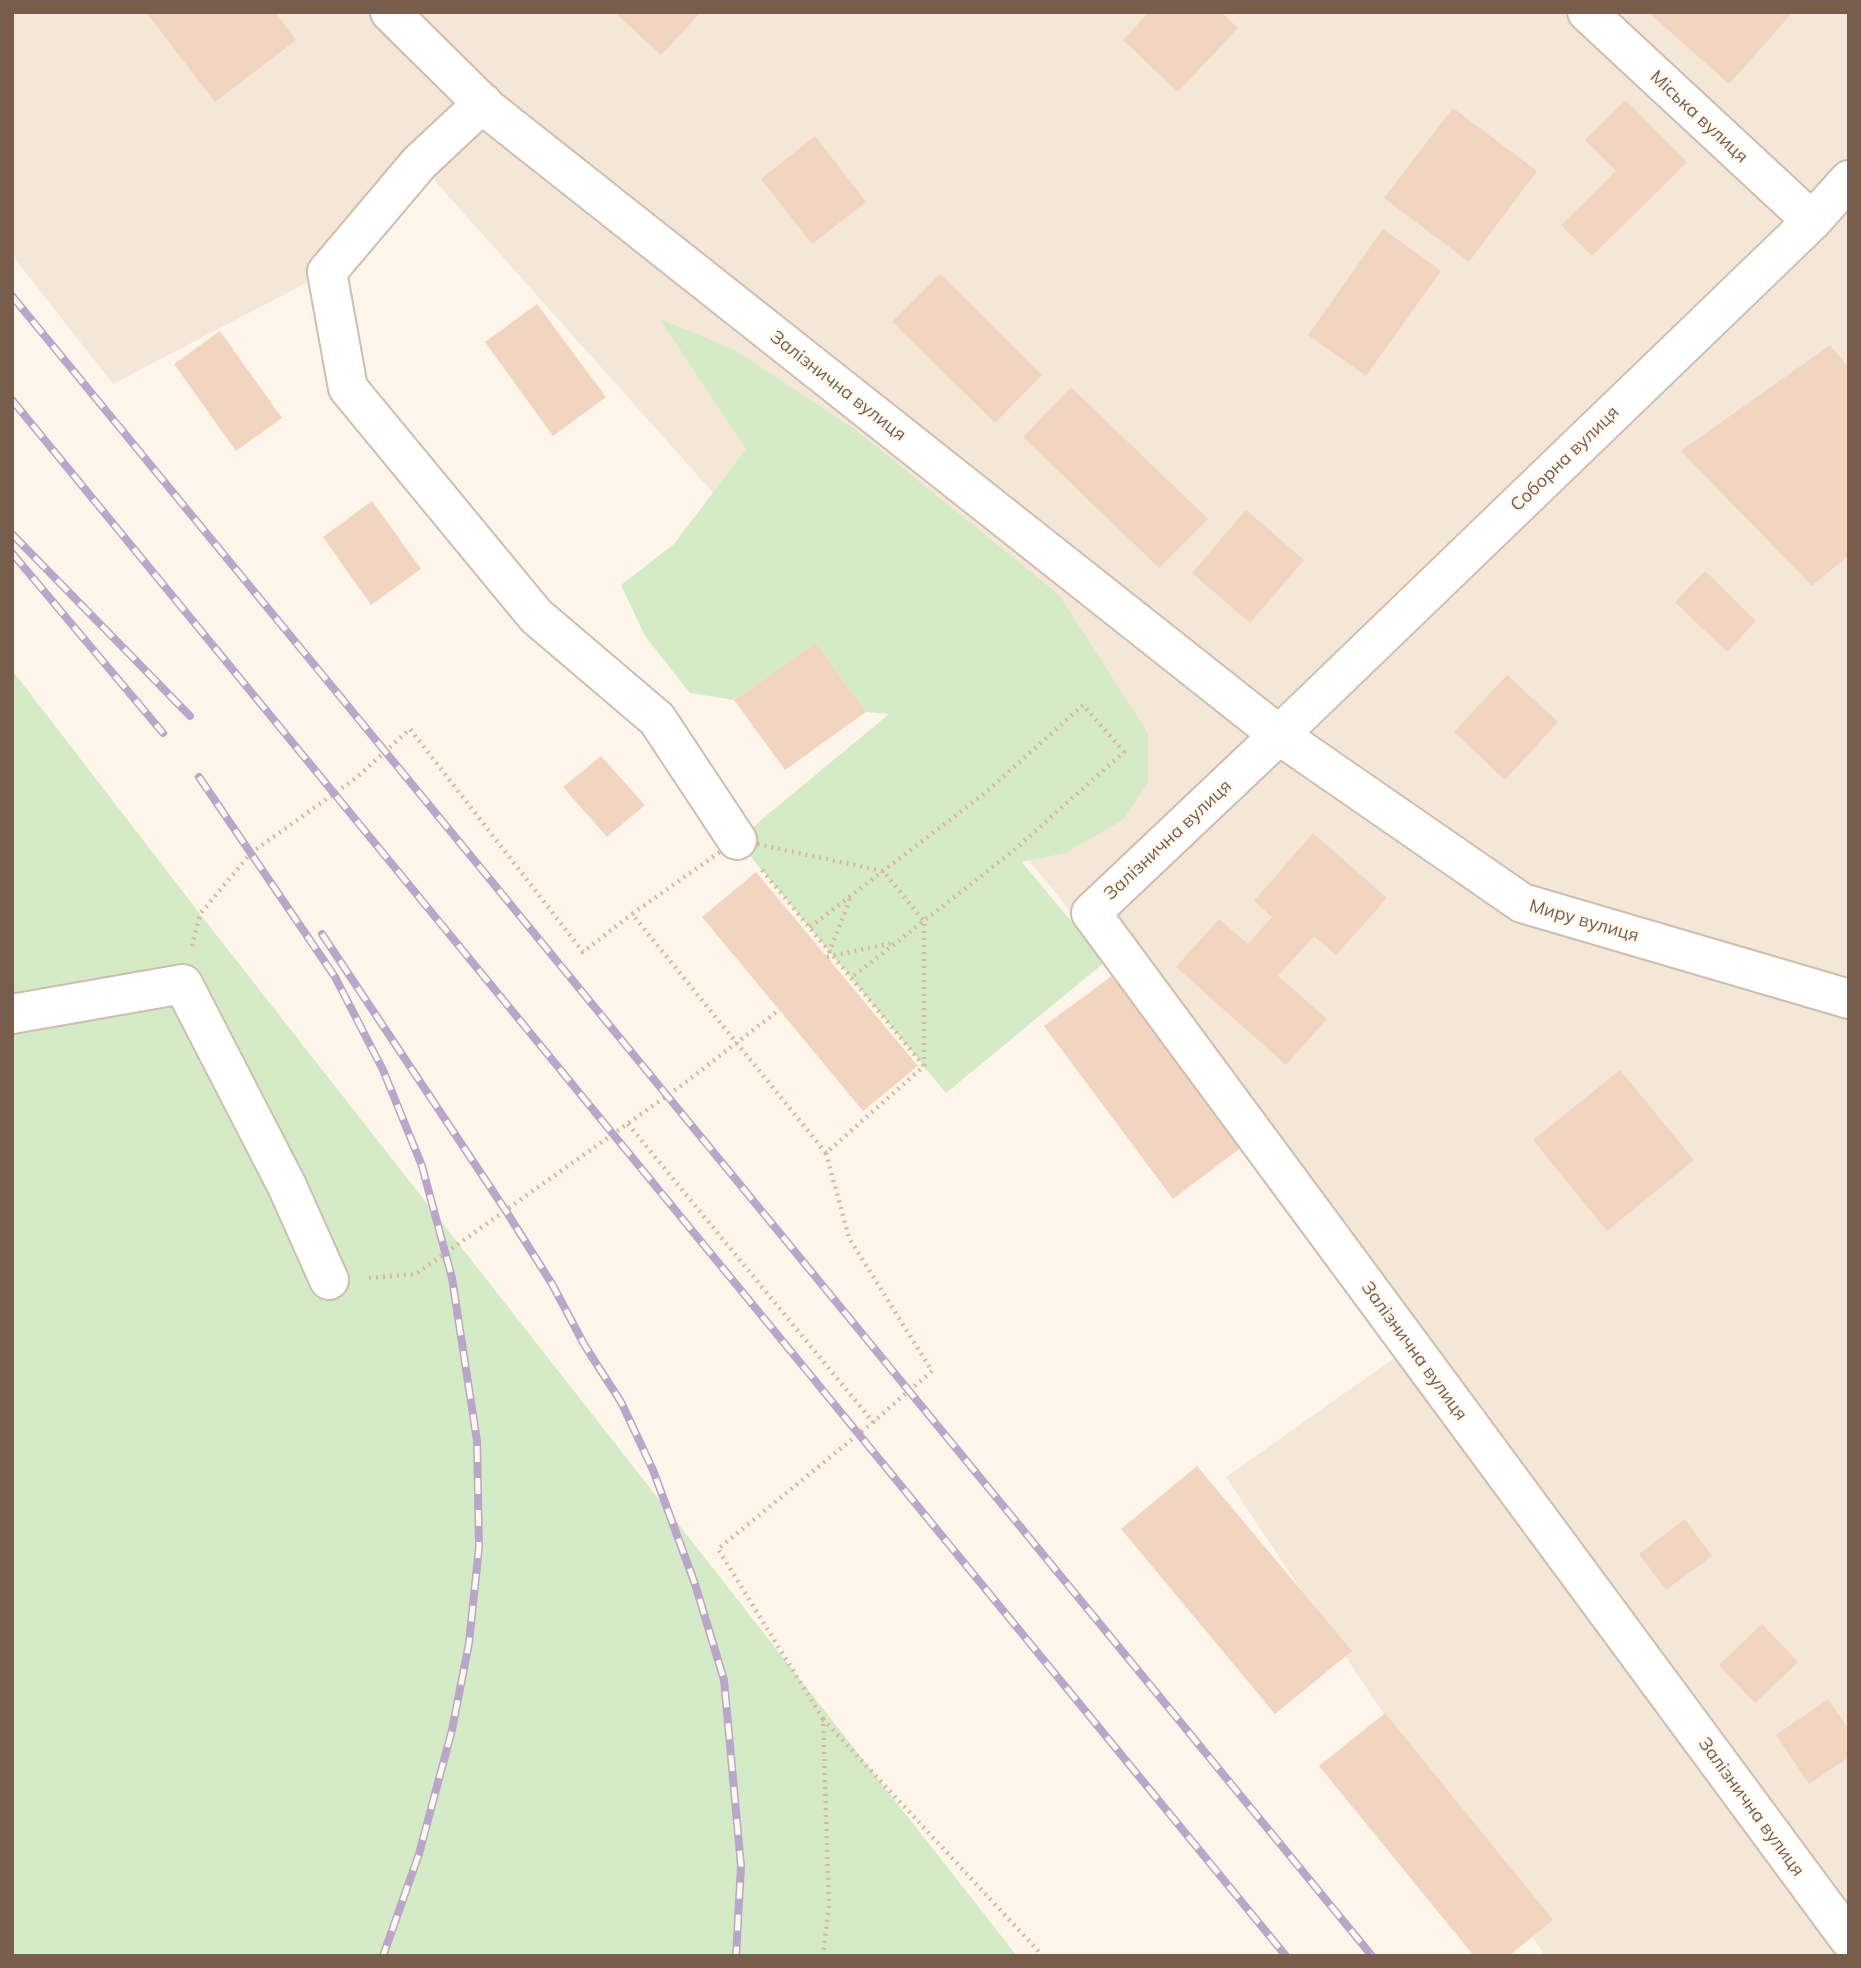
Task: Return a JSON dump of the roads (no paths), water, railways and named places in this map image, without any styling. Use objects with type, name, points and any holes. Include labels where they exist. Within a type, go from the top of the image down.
[{"type":"street","name":"Залізнична вулиця","points":[[390,12],[483,103],[1279,735],[1091,913],[1849,1939]]},
{"type":"street","name":"Міська вулиця","points":[[1587,12],[1812,221]]},
{"type":"street","points":[[483,103],[419,163],[327,271],[348,388],[536,616],[657,719],[741,844]]},
{"type":"street","name":"Соборна вулиця","points":[[1279,735],[1812,221],[1849,180]]},
{"type":"street","name":"Миру вулиця","points":[[1279,735],[1522,904],[1849,999]]},
{"type":"street","points":[[12,1014],[183,984],[287,1186],[330,1280]]},
{"type":"railway","points":[[12,296],[1372,1956]]},
{"type":"railway","points":[[12,400],[1286,1956]]},
{"type":"railway","points":[[12,534],[190,716]]},
{"type":"railway","points":[[12,553],[163,733]]},
{"type":"railway","points":[[199,777],[335,977],[383,1070],[422,1166],[452,1278],[477,1441],[479,1547],[469,1643],[452,1730],[419,1854],[383,1956]]},
{"type":"railway","points":[[322,934],[552,1284],[585,1346],[621,1402],[653,1470],[695,1584],[724,1680],[741,1866],[736,1956]]}]
